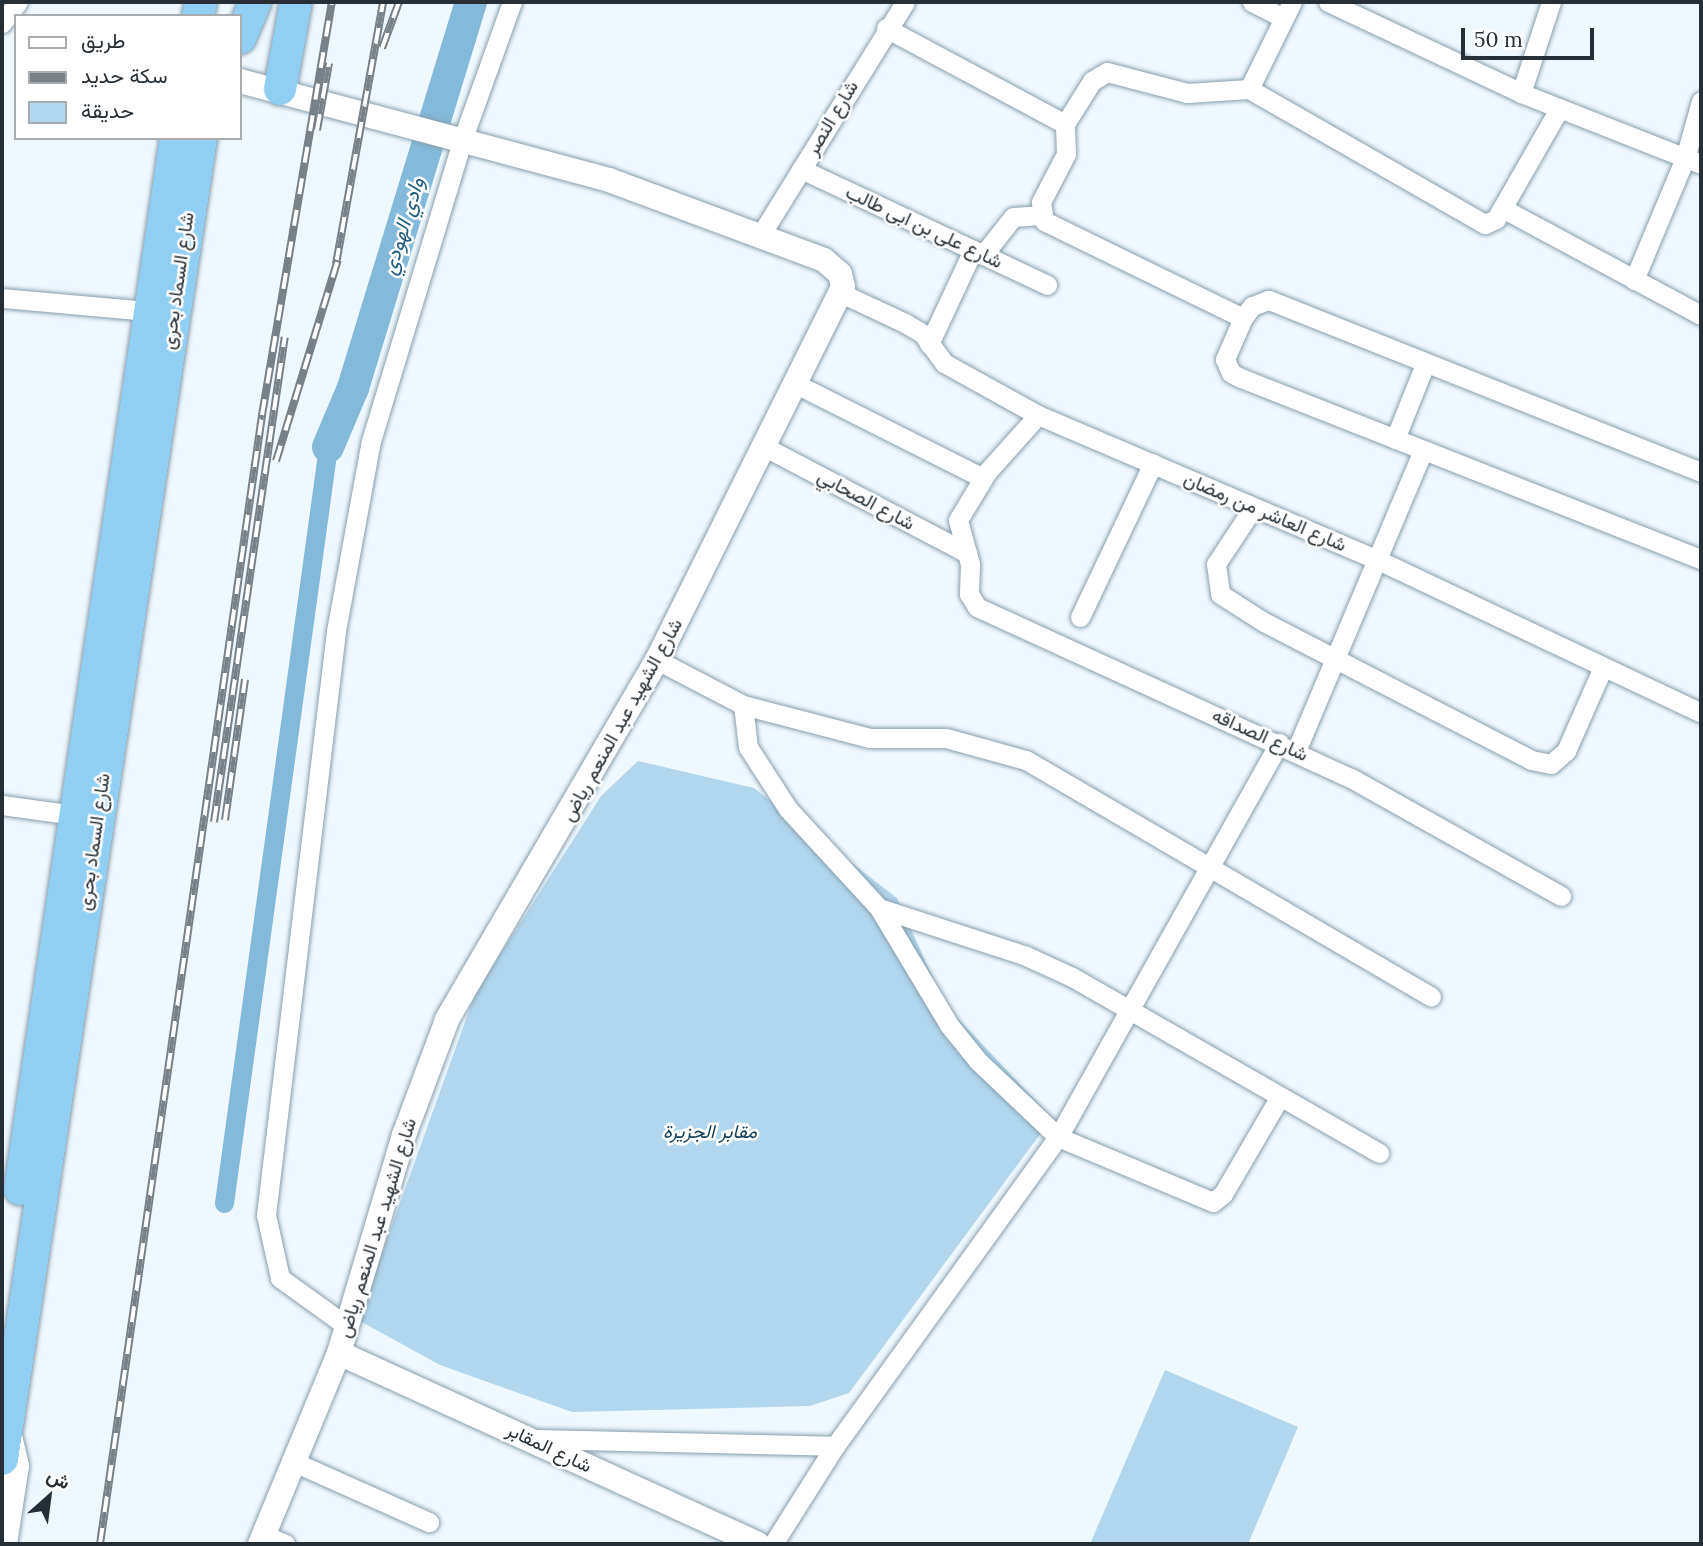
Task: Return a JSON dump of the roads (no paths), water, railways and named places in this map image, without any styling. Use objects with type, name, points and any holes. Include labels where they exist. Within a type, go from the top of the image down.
[{"type":"highway","points":[[242,33],[255,2]]},
{"type":"highway","points":[[280,89],[296,2]]},
{"type":"highway","name":"شارع السماد بحرى","points":[[2,1320],[74,815],[176,140]]},
{"type":"highway","name":"شارع السماد بحرى","points":[[7,1427],[201,140]]},
{"type":"highway","points":[[2,1459],[7,1427]]},
{"type":"street","points":[[2,23],[18,2]]},
{"type":"street","points":[[348,1327],[279,1278],[266,1215],[355,510],[463,138],[512,2]]},
{"type":"street","name":"شارع النصر","points":[[760,236],[886,28],[905,2]]},
{"type":"street","points":[[1249,89],[1288,10],[1252,2]]},
{"type":"street","points":[[1328,2],[1521,93],[1693,161]]},
{"type":"street","points":[[1521,93],[1551,2]]},
{"type":"street","points":[[886,28],[1065,124]]},
{"type":"street","points":[[1040,215],[1066,154],[1065,124],[1092,81],[1107,72],[1187,93],[1249,89],[1480,222],[1492,222],[1502,208],[1559,108]]},
{"type":"street","points":[[242,81],[400,121],[609,180],[834,266],[843,294]]},
{"type":"street","points":[[1634,280],[1693,161],[1701,101]]},
{"type":"street","name":"شارع على بن ابى طالب","points":[[801,169],[1047,285]]},
{"type":"street","points":[[1502,208],[1701,315]]},
{"type":"street","points":[[929,344],[978,253],[1013,217],[1040,215]]},
{"type":"street","points":[[1040,215],[1051,228],[1243,318]]},
{"type":"street","name":"شارع الشهيد عبد المنعم رياض","points":[[270,1541],[294,1462],[348,1327],[404,1135],[447,1020],[657,660],[843,294]]},
{"type":"street","name":"شارع العاشر من رمضان","points":[[843,294],[905,323],[929,344],[944,363],[1038,415],[1380,561],[1701,713]]},
{"type":"street","points":[[2,298],[149,311]]},
{"type":"street","points":[[1701,472],[1268,300],[1252,306],[1243,318],[1225,359],[1231,373],[1701,559]]},
{"type":"street","points":[[1395,439],[1424,364]]},
{"type":"street","points":[[798,385],[983,478]]},
{"type":"street","points":[[967,553],[958,520],[983,478],[1038,415]]},
{"type":"street","name":"شارع الصحابي","points":[[765,447],[967,553]]},
{"type":"street","points":[[760,1544],[987,1243],[1058,1137],[1210,869],[1288,747],[1337,657],[1380,561],[1423,451]]},
{"type":"street","points":[[1080,617],[1153,463]]},
{"type":"street","points":[[1253,508],[1216,564],[1220,594],[1544,765],[1566,751],[1603,667]]},
{"type":"street","name":"شارع الصداقه","points":[[967,553],[967,580],[977,607],[989,616],[1288,747],[1560,896]]},
{"type":"street","points":[[657,660],[743,705],[870,738],[946,738],[1010,753],[1431,997]]},
{"type":"street","points":[[743,705],[748,747],[788,810],[879,908],[949,1024],[1005,1089],[1058,1137],[1213,1202],[1223,1194],[1279,1098]]},
{"type":"street","points":[[2,805],[74,815]]},
{"type":"street","points":[[879,908],[1024,955],[1131,1008],[1279,1098],[1379,1153]]},
{"type":"street","name":"شارع المقابر","points":[[339,1353],[760,1544]]},
{"type":"street","name":"شارع السماد بحرى","points":[[5,1544],[17,1466],[7,1427]]},
{"type":"street","points":[[528,1439],[835,1446]]},
{"type":"street","points":[[294,1462],[429,1522]]},
{"type":"waterway","name":"وادي الهودي","points":[[328,447],[353,388],[471,2]]},
{"type":"waterway","points":[[224,1203],[328,447]]},
{"type":"railway","points":[[100,1544],[262,415],[332,2]]},
{"type":"railway","points":[[336,264],[383,2]]},
{"type":"railway","points":[[382,48],[399,2]]},
{"type":"railway","points":[[317,130],[329,63]]},
{"type":"railway","points":[[276,461],[338,260]]},
{"type":"railway","points":[[214,822],[285,337]]},
{"type":"railway","points":[[225,820],[245,679]]},
{"type":"park label","name":"مقابر الجزيرة","points":[[710,1132]]}]
